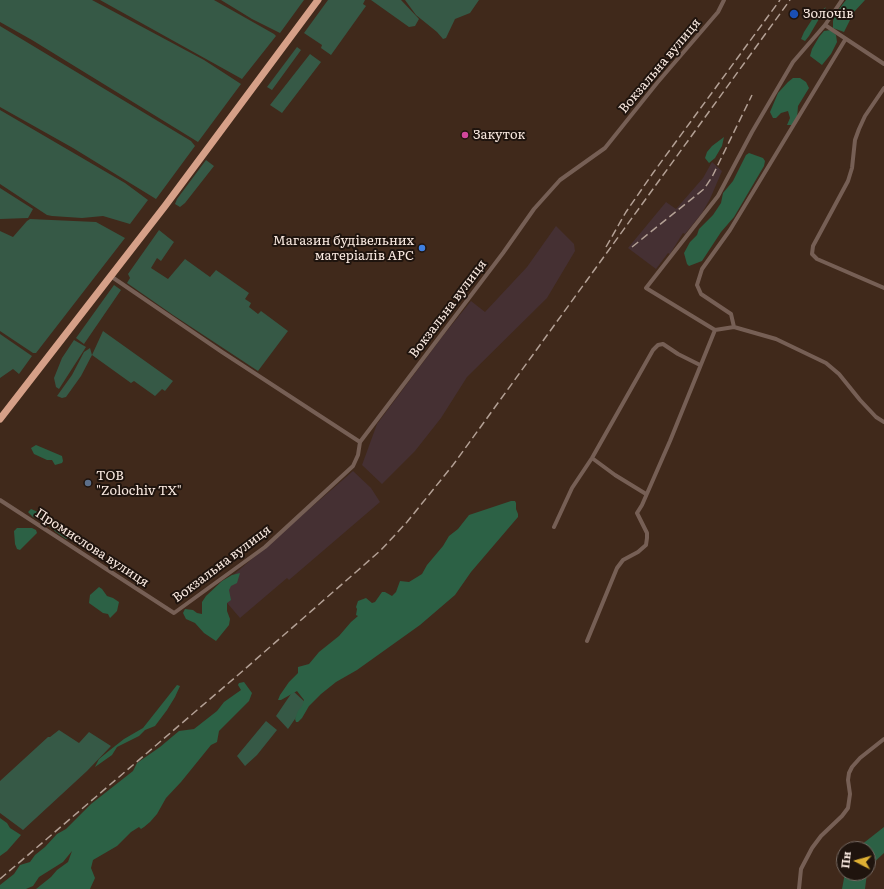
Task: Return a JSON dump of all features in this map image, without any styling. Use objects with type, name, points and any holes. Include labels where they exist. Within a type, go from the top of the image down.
[{"type":"highway","points":[[0,419],[112,277],[318,0]]},
{"type":"street","name":"Вокзальна вулиця","points":[[174,613],[265,547],[353,466],[358,455],[360,442],[503,253],[534,209],[538,207],[560,180],[605,148],[657,83],[718,12],[724,0]]},
{"type":"street","points":[[842,0],[825,25],[793,62],[752,132],[718,196],[646,288],[715,330],[734,327],[776,339],[826,363],[839,374],[876,418],[884,422]]},
{"type":"street","points":[[825,25],[845,40],[884,64]]},
{"type":"street","points":[[734,327],[731,314],[701,294],[696,285],[698,278],[702,269],[730,230],[845,40]]},
{"type":"street","points":[[884,88],[865,116],[855,140],[852,168],[848,182],[812,246],[812,254],[817,259],[884,288]]},
{"type":"street","points":[[112,277],[216,348],[360,442]]},
{"type":"street","points":[[587,641],[617,568],[623,560],[638,552],[646,545],[647,533],[638,513],[670,441],[715,330]]},
{"type":"street","points":[[554,527],[572,488],[592,458],[653,350],[658,345],[663,344],[678,354],[700,365]]},
{"type":"street","points":[[592,458],[615,475],[646,494]]},
{"type":"street","name":"Промислова вулиця","points":[[0,500],[174,613]]},
{"type":"street","points":[[799,889],[801,869],[812,848],[821,836],[842,816],[848,808],[850,794],[848,780],[852,767],[860,758],[884,739]]},
{"type":"shaded area","points":[[712,162],[722,171],[710,199],[702,213],[685,234],[683,233],[670,254],[668,253],[656,269],[628,248],[666,202],[676,209],[703,178]]},
{"type":"shaded area","points":[[556,226],[574,244],[575,251],[547,298],[467,377],[441,418],[415,451],[382,484],[362,465],[377,424],[471,301],[485,312],[527,267]]},
{"type":"shaded area","points":[[353,471],[371,488],[380,502],[289,580],[287,578],[240,618],[216,590]]},
{"type":"green space","points":[[0,0],[92,0],[204,60],[241,84],[198,142],[0,22]]},
{"type":"green space","points":[[100,0],[214,0],[276,36],[242,79]]},
{"type":"green space","points":[[221,0],[304,0],[280,33],[252,19]]},
{"type":"green space","points":[[328,0],[365,0],[363,4],[366,6],[331,55],[321,48],[322,45],[304,33]]},
{"type":"green space","points":[[371,0],[401,0],[419,19],[415,26],[409,27]]},
{"type":"green space","points":[[405,0],[479,0],[470,13],[455,19],[446,38],[443,39],[437,32],[416,15]]},
{"type":"green space","points":[[846,0],[865,0],[854,12],[844,32],[833,28],[833,21],[835,14]]},
{"type":"green space","points":[[826,7],[809,36],[805,41],[801,39],[815,15]]},
{"type":"green space","points":[[0,26],[191,141],[195,146],[156,199],[73,148],[0,107]]},
{"type":"green space","points":[[831,30],[836,35],[837,42],[831,54],[822,65],[810,56],[819,37],[824,31]]},
{"type":"green space","points":[[297,47],[301,50],[272,90],[267,87]]},
{"type":"green space","points":[[310,54],[321,62],[282,113],[270,105]]},
{"type":"green space","points":[[793,78],[800,78],[806,82],[809,88],[798,106],[797,119],[794,125],[787,125],[790,118],[788,111],[781,113],[776,118],[773,118],[770,112],[778,93]]},
{"type":"green space","points":[[0,110],[125,183],[148,200],[130,224],[103,216],[82,218],[47,215],[0,184]]},
{"type":"green space","points":[[724,137],[722,146],[715,158],[709,163],[705,158],[707,152]]},
{"type":"green space","points":[[749,153],[763,158],[765,161],[764,166],[734,217],[721,232],[702,261],[689,266],[684,253],[690,242],[697,235],[699,229],[713,215],[721,203],[723,193],[733,181],[746,155]]},
{"type":"green space","points":[[206,160],[214,166],[185,203],[180,207],[175,204],[177,199]]},
{"type":"green space","points":[[0,188],[33,209],[28,218],[0,219]]},
{"type":"green space","points":[[30,219],[96,222],[125,238],[36,353],[33,353],[0,331],[0,231],[13,237]]},
{"type":"green space","points":[[159,230],[174,242],[161,261],[157,258],[151,268],[168,279],[185,259],[210,277],[216,270],[249,293],[245,299],[251,303],[249,307],[258,314],[261,311],[288,331],[258,371],[127,283],[130,278],[128,274]]},
{"type":"green space","points":[[114,285],[121,290],[84,344],[76,338]]},
{"type":"green space","points":[[103,331],[173,381],[165,391],[162,389],[155,396],[134,381],[131,383],[92,355]]},
{"type":"green space","points":[[0,334],[32,356],[19,374],[13,369],[0,378]]},
{"type":"green space","points":[[74,340],[86,347],[59,389],[56,387],[54,378],[62,358]]},
{"type":"green space","points":[[90,348],[92,355],[81,376],[66,397],[62,398],[57,396],[72,375],[84,352]]},
{"type":"green space","points":[[36,445],[62,456],[62,463],[55,465],[52,460],[47,460],[34,454],[31,448]]},
{"type":"green space","points":[[515,501],[516,503],[518,517],[471,572],[455,595],[420,625],[357,670],[336,682],[309,706],[302,718],[296,722],[295,719],[304,700],[297,691],[281,700],[278,700],[280,695],[289,682],[298,673],[298,667],[309,664],[319,652],[339,636],[358,616],[356,615],[356,607],[358,601],[366,598],[372,603],[375,602],[382,592],[392,596],[396,592],[400,581],[409,582],[422,574],[449,536],[458,529],[469,515]]},
{"type":"green space","points":[[31,509],[45,515],[67,528],[71,533],[69,539],[66,539],[56,532],[42,520],[33,517],[28,512]]},
{"type":"green space","points":[[17,528],[32,528],[36,530],[37,533],[20,550],[17,549],[15,544],[14,531]]},
{"type":"green space","points":[[240,573],[237,583],[231,586],[229,590],[231,600],[227,603],[227,611],[230,619],[229,625],[216,641],[204,633],[195,623],[186,619],[183,613],[185,609],[193,610],[202,614],[202,602],[206,596],[222,581],[232,575]]},
{"type":"green space","points":[[99,587],[107,596],[119,602],[117,611],[110,618],[108,614],[103,613],[89,603],[90,595]]},
{"type":"green space","points":[[244,682],[252,693],[249,701],[219,731],[217,742],[211,745],[166,798],[157,814],[150,822],[141,829],[139,827],[131,832],[117,846],[93,860],[91,868],[95,878],[90,889],[36,889],[68,862],[72,851],[63,862],[39,877],[33,886],[26,889],[0,889],[0,885],[14,874],[20,865],[30,862],[35,855],[57,834],[66,829],[91,804],[133,771],[137,763],[160,747],[179,731],[194,729],[217,711],[224,702],[241,690],[238,685],[239,683]]},
{"type":"green space","points":[[177,685],[180,686],[175,697],[155,726],[145,730],[139,736],[117,747],[112,755],[95,767],[99,759],[110,750],[124,739],[143,728]]},
{"type":"green space","points":[[293,691],[306,703],[288,729],[276,716]]},
{"type":"green space","points":[[266,721],[277,730],[257,755],[245,766],[237,756]]},
{"type":"green space","points":[[59,730],[79,743],[89,732],[111,746],[87,771],[23,830],[0,813],[0,781],[48,737]]},
{"type":"green space","points":[[0,818],[7,823],[10,828],[21,835],[7,851],[0,856]]},
{"type":"green space","points":[[884,827],[884,853],[876,860],[876,841],[866,841]]},
{"type":"green space","points":[[844,881],[866,881],[865,889],[842,889]]},
{"type":"railway","points":[[606,247],[626,212],[653,173],[780,0]]},
{"type":"railway","points":[[0,879],[356,572],[381,550],[407,522],[453,465],[790,0]]},
{"type":"railway","points":[[632,247],[704,189],[712,177],[752,95]]},
{"type":"place","name":"Золочів","points":[[794,14]]},
{"type":"place","name":"Закуток","points":[[465,135]]},
{"type":"place","name":"Магазин будівельних матеріалів APC","points":[[422,248]]},
{"type":"place","name":"ТОВ \"Zolochiv TX\"","points":[[88,483]]}]
